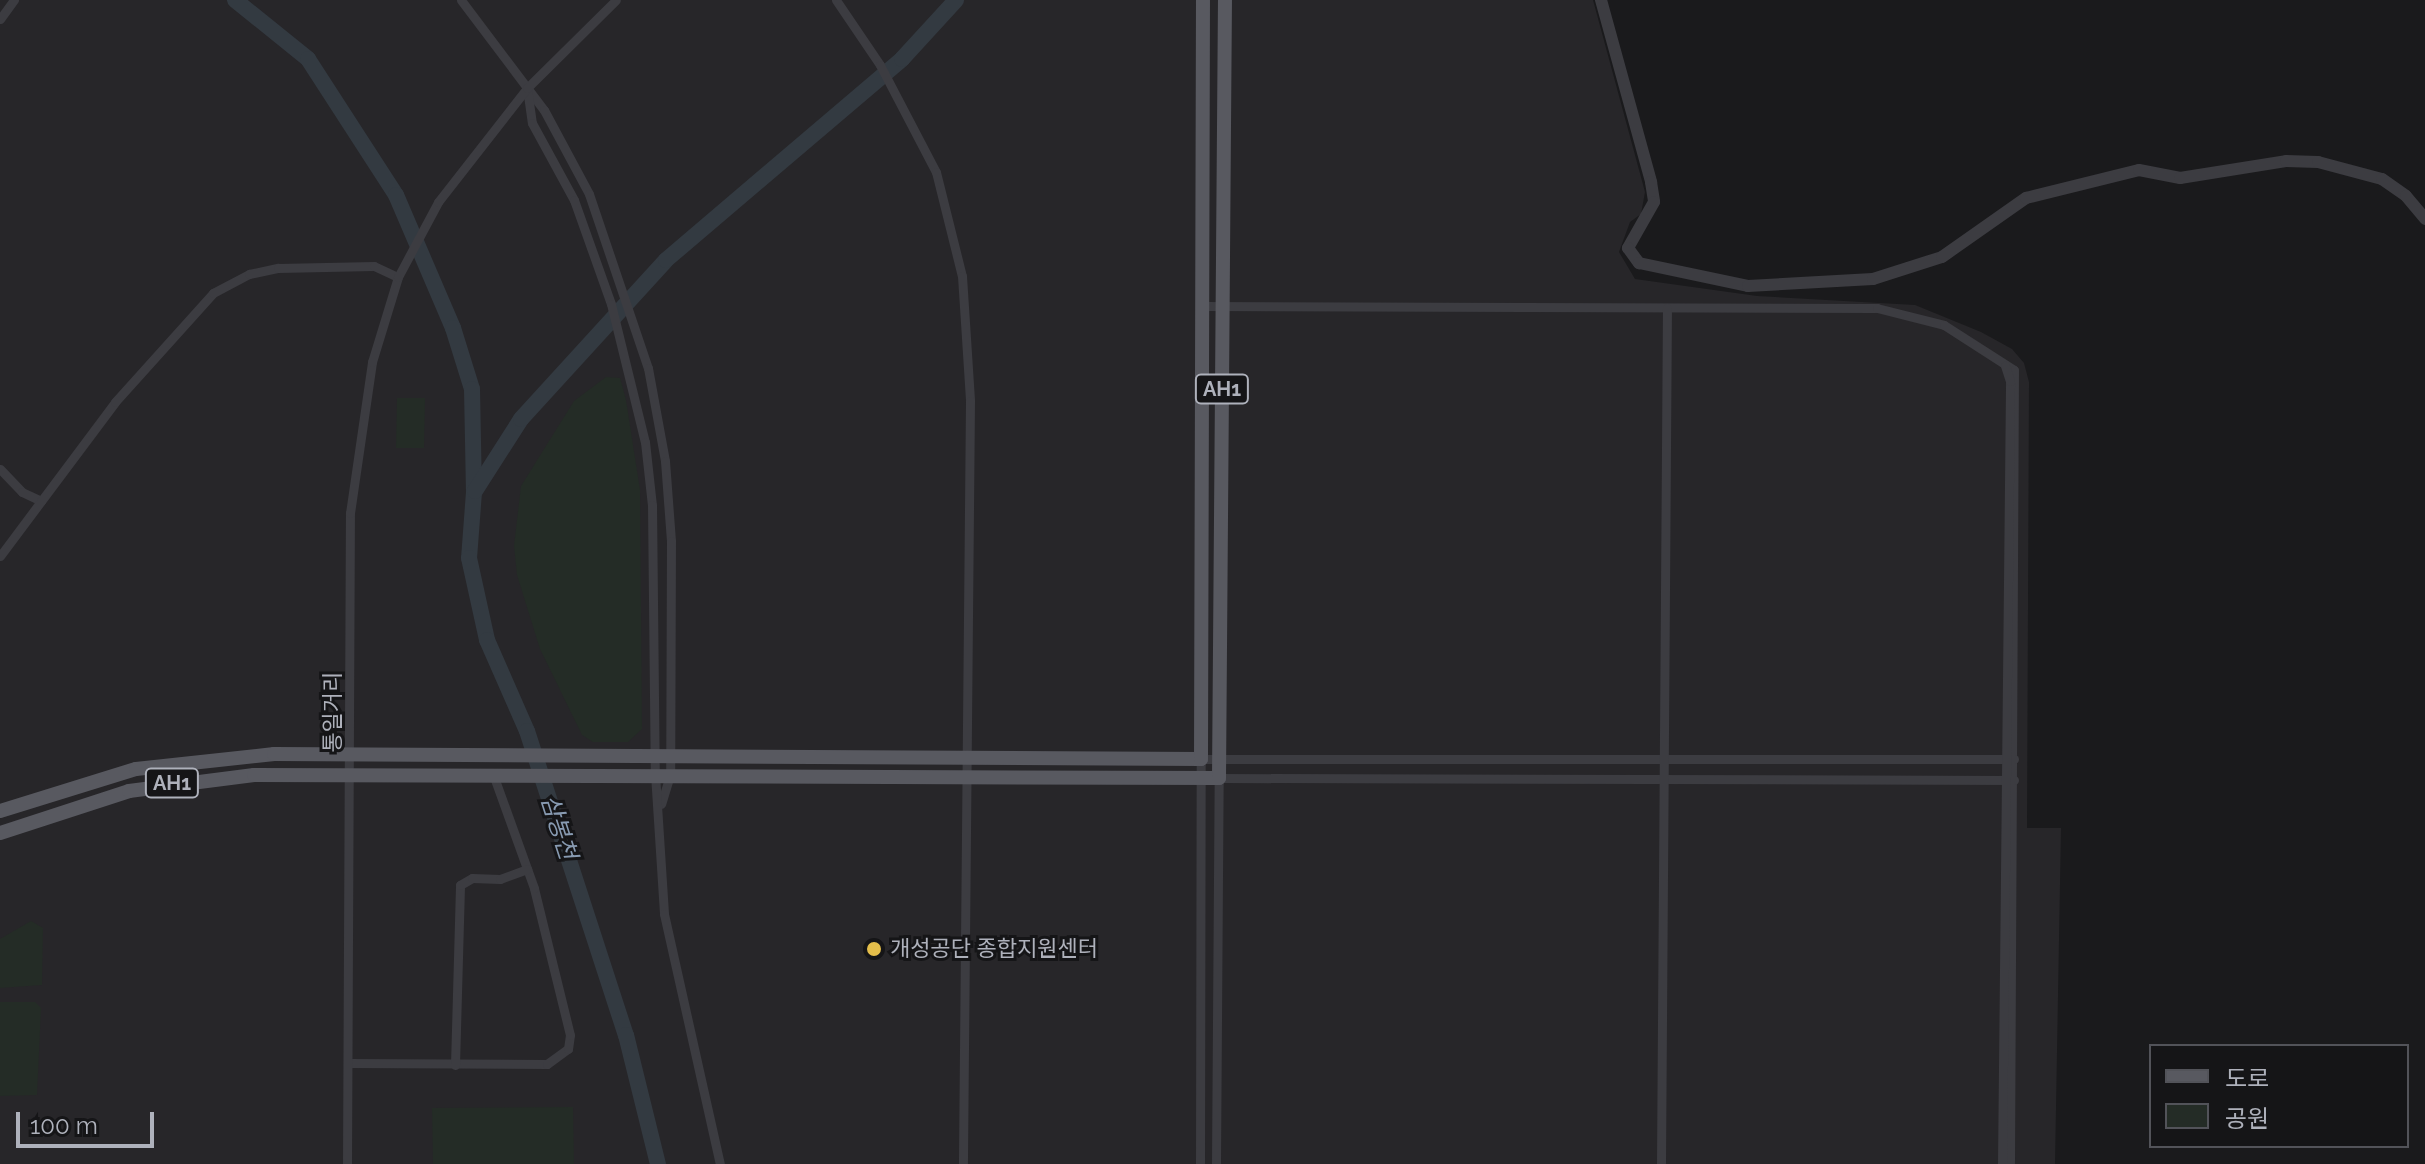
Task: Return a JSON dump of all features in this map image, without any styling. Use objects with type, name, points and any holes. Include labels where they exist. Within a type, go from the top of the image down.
[{"type":"main road","name":"AH1","points":[[0,811],[136,769],[240,756],[351,753],[1201,759],[1203,0]]},
{"type":"main road","name":"AH1","points":[[0,833],[97,799],[162,784],[352,772],[1219,778],[1225,0]]},
{"type":"street","points":[[0,19],[14,0]]},
{"type":"street","points":[[461,0],[527,88],[589,194],[638,328],[669,500],[659,810],[664,914],[720,1164]]},
{"type":"street","name":"통일거리","points":[[347,1164],[352,772],[351,486],[372,362],[398,277],[438,202],[527,88],[616,0]]},
{"type":"street","points":[[836,0],[880,65],[936,172],[964,289],[970,401],[963,1164]]},
{"type":"street","points":[[1601,0],[1654,202],[1628,248],[1639,263],[1748,286],[1873,279],[1942,257],[2026,198],[2139,170],[2180,178],[2286,161],[2318,162],[2382,179],[2406,196],[2425,219]]},
{"type":"street","points":[[527,88],[532,123],[574,200],[611,304],[624,345],[643,431],[652,505],[662,755],[659,810]]},
{"type":"street","points":[[0,556],[167,340],[213,293],[249,274],[278,268],[374,266],[398,277]]},
{"type":"street","points":[[1202,306],[1877,308],[1944,325],[2001,359],[2014,370],[2017,381],[2010,759]]},
{"type":"street","points":[[1661,1164],[1667,308]]},
{"type":"street","points":[[2001,359],[2010,381],[2010,1164]]},
{"type":"street","points":[[0,469],[22,492],[41,501]]},
{"type":"street","points":[[1200,1164],[1201,759],[2010,759]]},
{"type":"street","points":[[348,1063],[547,1064],[568,1049],[570,1035],[527,869],[493,773]]},
{"type":"street","points":[[1216,1164],[1219,778],[2010,780]]},
{"type":"street","points":[[2002,1164],[2010,780]]},
{"type":"street","points":[[455,1065],[460,885],[472,878],[500,879],[527,869]]},
{"type":"shaded area","points":[[0,0],[1593,0],[1645,192],[1641,214],[1630,222],[1619,252],[1635,279],[1757,296],[1915,305],[1981,332],[2012,349],[2024,363],[2029,382],[2027,828],[2061,828],[2055,1164],[0,1164]]},
{"type":"green space","points":[[606,377],[620,378],[640,490],[642,729],[628,742],[593,742],[582,735],[540,649],[517,575],[514,546],[521,486],[574,401]]},
{"type":"green space","points":[[397,398],[425,398],[424,448],[396,448]]},
{"type":"green space","points":[[31,921],[43,928],[42,985],[0,988],[0,939]]},
{"type":"green space","points":[[0,1002],[35,1002],[41,1008],[37,1095],[0,1096]]},
{"type":"green space","points":[[573,1107],[574,1164],[433,1164],[432,1108]]},
{"type":"waterway","name":"삼봉천","points":[[235,0],[308,59],[396,195],[453,328],[472,389],[474,492],[469,558],[487,640],[527,731],[626,1035],[658,1164]]},
{"type":"waterway","points":[[475,491],[521,419],[666,260],[902,59],[956,0]]},
{"type":"place","name":"개성공단 종합지원센터","points":[[874,949]]}]
